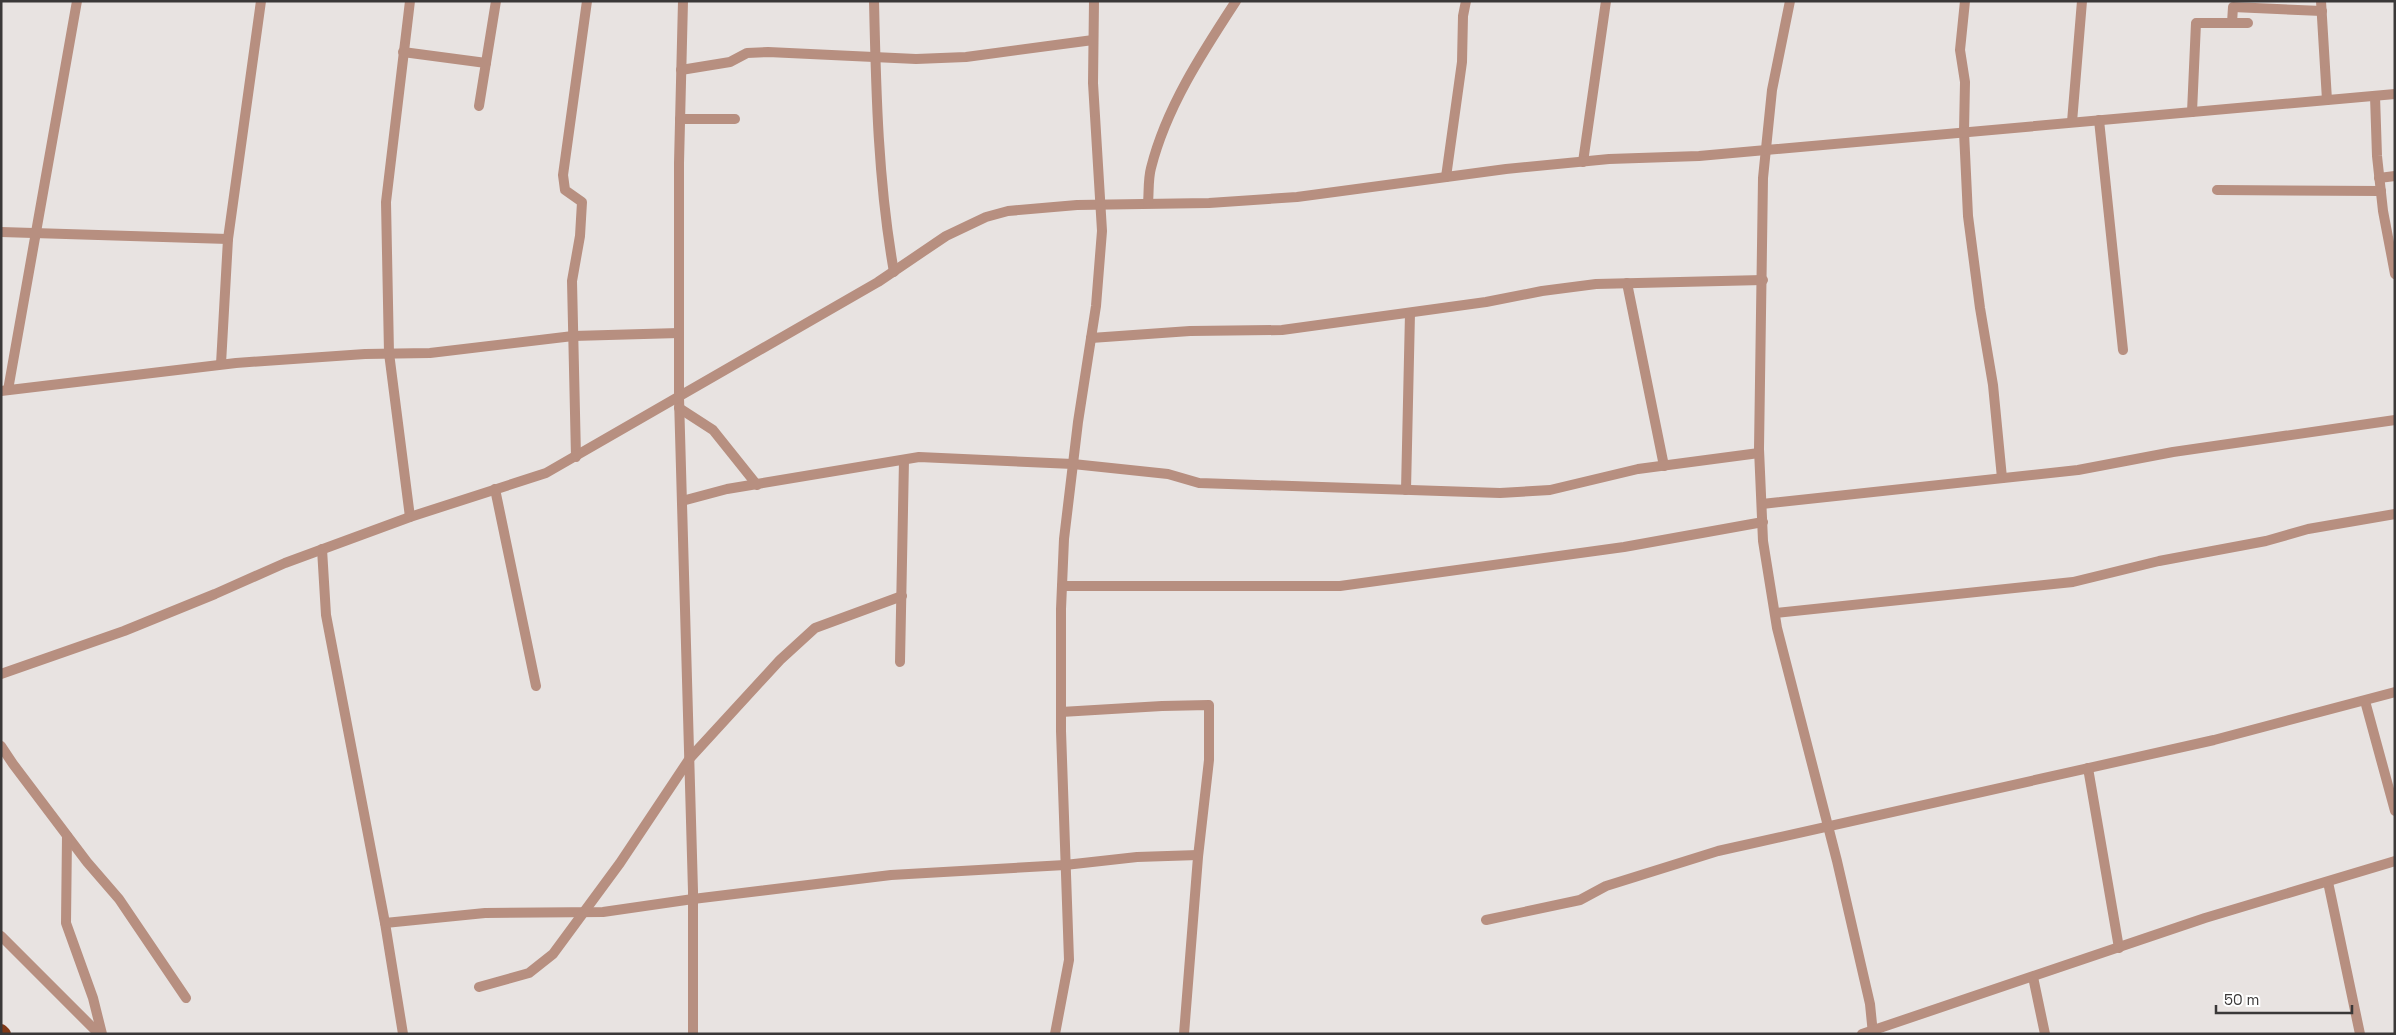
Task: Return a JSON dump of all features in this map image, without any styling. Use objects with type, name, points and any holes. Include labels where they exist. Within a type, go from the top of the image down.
[{"type":"highway","points":[[1,1031],[4,1034]]},
{"type":"street","points":[[77,1],[35,234],[4,390],[221,364],[389,353],[430,353],[573,336],[679,333]]},
{"type":"street","points":[[221,364],[228,239],[261,1]]},
{"type":"street","points":[[410,1],[386,202],[389,353],[410,517]]},
{"type":"street","points":[[479,106],[496,1]]},
{"type":"street","points":[[576,456],[572,282],[580,236],[582,202],[565,190],[563,175],[587,1]]},
{"type":"street","points":[[683,1],[680,119],[679,403],[690,758],[693,1034]]},
{"type":"street","points":[[874,1],[875,56],[886,230],[894,272]]},
{"type":"street","points":[[1055,1034],[1069,960],[1061,712],[1064,539],[1091,338],[1102,231],[1096,154],[1093,40],[1094,1]]},
{"type":"street","points":[[1148,203],[1150,170],[1160,139],[1175,105],[1208,45],[1236,1]]},
{"type":"street","points":[[1446,177],[1462,62],[1463,16],[1466,1]]},
{"type":"street","points":[[1583,162],[1606,1]]},
{"type":"street","points":[[1790,1],[1772,90],[1763,178],[1760,453],[1764,541],[1774,613],[1870,1004],[1873,1032]]},
{"type":"street","points":[[1965,1],[1960,50],[1965,82],[1964,132],[1968,216],[1980,308],[1993,385],[2002,478]]},
{"type":"street","points":[[2072,122],[2082,1]]},
{"type":"street","points":[[2232,23],[2233,7],[2322,6],[2327,100]]},
{"type":"street","points":[[2192,112],[2196,23],[2248,23]]},
{"type":"street","points":[[681,70],[730,62],[747,53],[768,52],[916,59],[966,57],[1093,40]]},
{"type":"street","points":[[403,52],[486,63]]},
{"type":"street","points":[[1,674],[124,631],[322,549],[410,517],[546,472],[679,403],[894,272],[946,236],[986,217],[1008,211],[1101,204],[1209,203],[1297,197],[1446,177],[1583,162],[1699,156],[2395,94]]},
{"type":"street","points":[[2375,96],[2379,178],[2395,274]]},
{"type":"street","points":[[680,119],[735,119]]},
{"type":"street","points":[[2099,120],[2123,350]]},
{"type":"street","points":[[2379,178],[2395,176]]},
{"type":"street","points":[[2217,190],[2381,191]]},
{"type":"street","points":[[1,232],[228,239]]},
{"type":"street","points":[[1091,338],[1190,331],[1282,330],[1486,302],[1542,291],[1596,284],[1762,280]]},
{"type":"street","points":[[1627,283],[1664,466]]},
{"type":"street","points":[[1406,490],[1410,313]]},
{"type":"street","points":[[679,403],[713,430],[757,485]]},
{"type":"street","points":[[1762,504],[2078,470],[2173,452],[2395,420]]},
{"type":"street","points":[[682,501],[727,489],[919,457],[1073,464],[1168,474],[1199,483],[1500,493],[1550,490],[1638,469],[1760,453]]},
{"type":"street","points":[[900,662],[904,460]]},
{"type":"street","points":[[495,489],[536,686]]},
{"type":"street","points":[[1774,613],[2073,582],[2159,561],[2266,541],[2308,529],[2395,514]]},
{"type":"street","points":[[1062,586],[1340,586],[1624,547],[1763,522]]},
{"type":"street","points":[[322,549],[326,616],[385,923],[403,1034]]},
{"type":"street","points":[[479,987],[529,973],[553,954],[620,864],[690,758],[780,660],[815,628],[902,596]]},
{"type":"street","points":[[1486,920],[1580,900],[1606,886],[1718,851],[2214,740],[2395,692]]},
{"type":"street","points":[[2365,701],[2395,811]]},
{"type":"street","points":[[1061,712],[1209,706],[1209,760],[1198,855],[1184,1034]]},
{"type":"street","points":[[1,746],[67,836],[119,899],[186,998]]},
{"type":"street","points":[[2088,768],[2119,948]]},
{"type":"street","points":[[67,836],[66,923],[93,998],[100,1034]]},
{"type":"street","points":[[385,923],[485,914],[603,912],[891,875],[1065,865],[1137,857],[1198,855]]},
{"type":"street","points":[[1862,1034],[1873,1032],[2205,918],[2395,861]]},
{"type":"street","points":[[2328,882],[2346,957],[2360,1034]]},
{"type":"street","points":[[1,936],[100,1034]]},
{"type":"street","points":[[2033,977],[2045,1034]]}]
